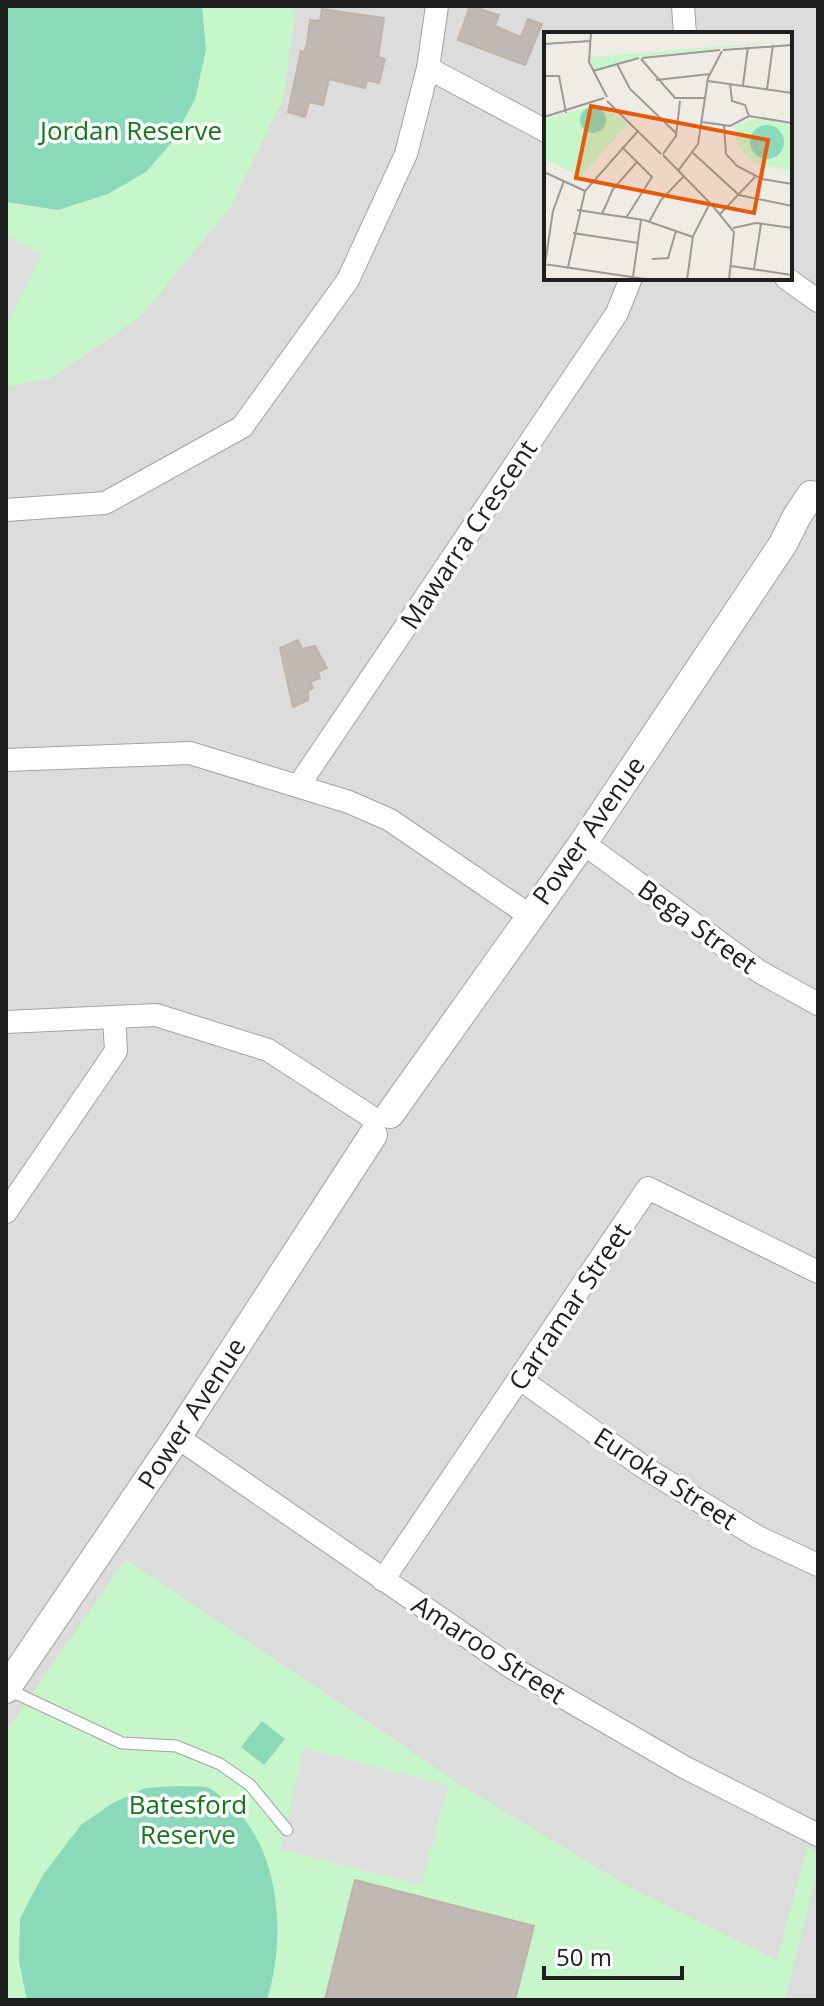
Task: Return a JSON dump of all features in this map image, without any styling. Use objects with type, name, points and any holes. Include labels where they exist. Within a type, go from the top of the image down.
[{"type":"street","points":[[6,510],[105,503],[242,427],[348,280],[406,154],[428,68],[437,6]]},
{"type":"street","points":[[683,6],[685,32]]},
{"type":"street","points":[[428,68],[544,130]]},
{"type":"street","name":"Mawarra Crescent","points":[[299,785],[617,313],[630,280]]},
{"type":"street","points":[[789,280],[818,301]]},
{"type":"street","name":"Power Avenue","points":[[6,1689],[177,1437],[378,1122],[583,843],[783,544],[799,533],[816,497]]},
{"type":"street","points":[[6,760],[190,753],[299,785],[390,820],[529,915]]},
{"type":"street","name":"Bega Street","points":[[583,843],[760,972],[818,1004]]},
{"type":"street","points":[[6,1022],[156,1015],[268,1050],[378,1122]]},
{"type":"street","points":[[6,1212],[116,1051],[114,1017]]},
{"type":"street","name":"Carramar Street","points":[[383,1580],[648,1188],[818,1272]]},
{"type":"street","name":"Euroka Street","points":[[520,1379],[645,1468],[758,1537],[818,1565]]},
{"type":"street","name":"Amaroo Street","points":[[177,1437],[511,1667],[684,1767],[818,1835]]},
{"type":"lane","points":[[6,1689],[122,1743],[176,1746],[220,1764],[250,1785],[287,1830]]},
{"type":"shaded area","points":[[6,6],[818,6],[818,2000],[6,2000]]},
{"type":"shaded area","points":[[6,235],[42,254],[6,326]]},
{"type":"shaded area","points":[[304,1748],[448,1786],[421,1885],[280,1849]]},
{"type":"green space","name":"Jordan Reserve","points":[[6,6],[296,6],[283,100],[230,208],[140,317],[51,378],[6,387]]},
{"type":"green space","points":[[6,6],[202,6],[206,50],[195,99],[173,141],[146,172],[108,194],[58,210],[6,202]]},
{"type":"green space","name":"Batesford Reserve","points":[[126,1559],[461,1785],[624,1884],[777,1960],[807,1847],[818,1852],[818,1868],[785,2000],[6,2000],[6,1731]]},
{"type":"green space","points":[[262,1721],[285,1739],[264,1765],[241,1747]]},
{"type":"green space","points":[[178,1786],[213,1790],[243,1818],[258,1840],[268,1865],[277,1920],[277,1948],[267,2000],[27,2000],[19,1961],[20,1918],[43,1875],[81,1825],[111,1804],[145,1788]]},
{"type":"building","points":[[470,6],[499,15],[495,26],[521,37],[528,19],[542,24],[525,65],[458,40]]},
{"type":"building","points":[[322,9],[384,18],[378,57],[385,59],[379,83],[367,80],[365,88],[329,79],[323,105],[309,102],[305,117],[288,112],[301,51],[304,52],[307,44],[310,20],[320,21]]},
{"type":"building","points":[[298,640],[302,649],[315,646],[327,668],[318,672],[320,678],[310,682],[313,688],[308,691],[308,700],[293,707],[280,648]]},
{"type":"building","points":[[355,1880],[534,1926],[515,2000],[325,2000]]}]
